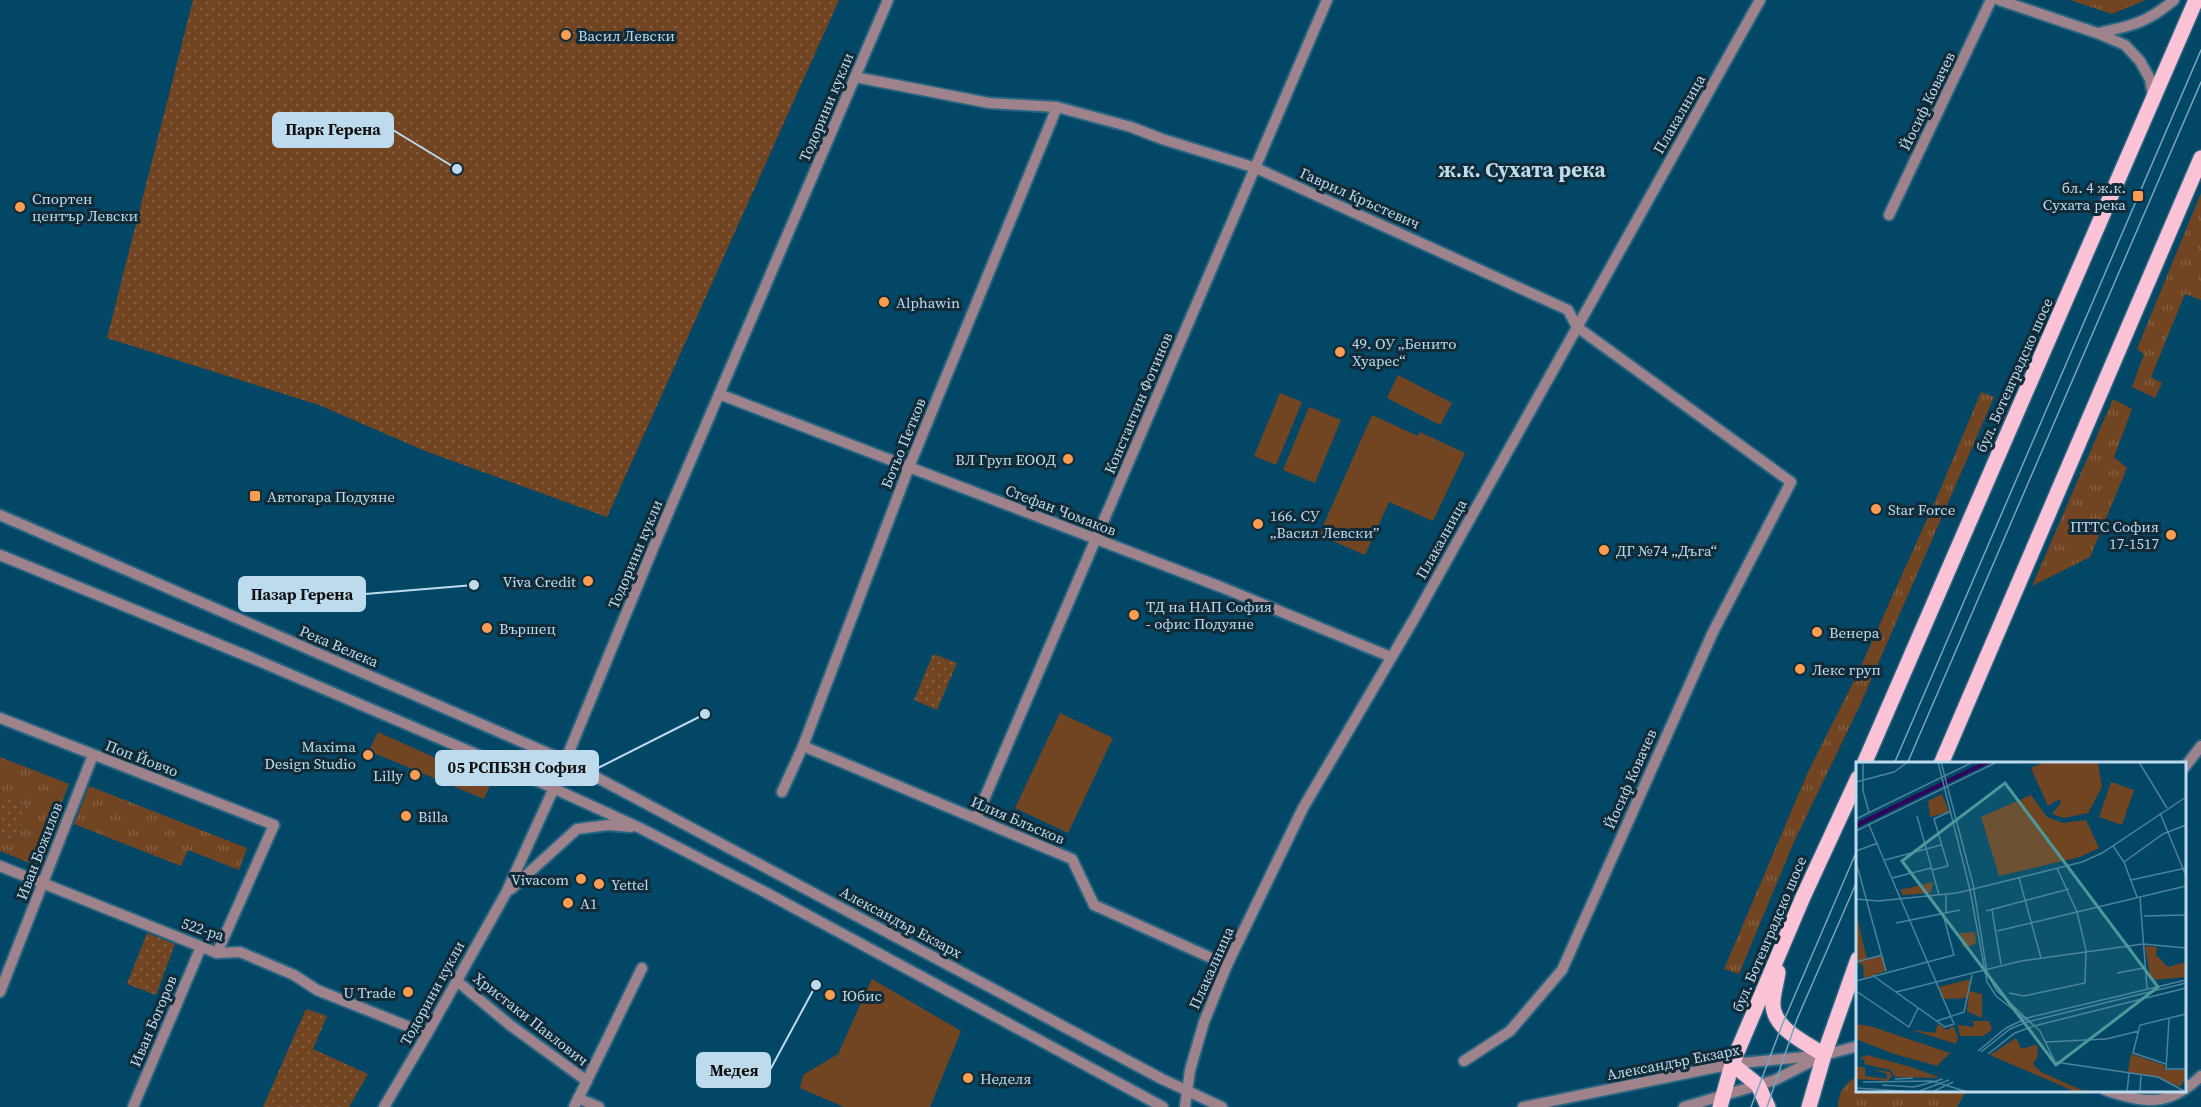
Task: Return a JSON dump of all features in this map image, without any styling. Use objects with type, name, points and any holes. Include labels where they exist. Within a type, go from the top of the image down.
[{"type":"main road","name":"бул. Ботевградско шосе","points":[[1865,762],[2196,0]]},
{"type":"main road","points":[[1942,762],[2201,158]]},
{"type":"main road","name":"бул. Ботевградско шосе","points":[[1721,1102],[1732,1064],[1856,780]]},
{"type":"main road","points":[[1782,946],[1773,1006],[1778,1021],[1785,1029],[1824,1055]]},
{"type":"main road","points":[[1809,1107],[1824,1055],[1856,963]]},
{"type":"main road","points":[[1732,1064],[1758,1085],[1768,1107]]},
{"type":"street","name":"Тодорини кукли","points":[[384,1107],[506,893],[554,788],[719,394],[888,0]]},
{"type":"street","name":"Константин Фотинов","points":[[976,818],[1257,168],[1327,0]]},
{"type":"street","name":"Плакалница","points":[[1185,1107],[1190,1070],[1204,1022],[1227,965],[1304,808],[1760,0]]},
{"type":"street","name":"Йосиф Ковачев","points":[[1889,215],[1992,0]]},
{"type":"street","points":[[1999,0],[2097,33],[2125,45],[2140,61],[2150,79],[2154,100]]},
{"type":"street","points":[[2097,33],[2132,26],[2156,15],[2174,0]]},
{"type":"street","name":"Гаврил Кръстевич","points":[[855,77],[989,103],[1057,107],[1131,127],[1162,139],[1257,168],[1568,310],[1577,327],[1791,482]]},
{"type":"street","name":"Ботьо Петков","points":[[782,792],[802,746],[909,467],[1057,107]]},
{"type":"street","name":"Стефан Чомаков","points":[[719,394],[1221,587],[1391,657]]},
{"type":"street","name":"Йосиф Ковачев","points":[[1464,1061],[1510,1031],[1562,970],[1713,632],[1791,482]]},
{"type":"street","name":"Река Велека","points":[[0,515],[566,761]]},
{"type":"street","points":[[0,555],[252,658],[554,788],[640,828],[763,891],[1163,1107]]},
{"type":"street","name":"Поп Йовчо","points":[[0,718],[274,825],[217,953]]},
{"type":"street","name":"Илия Блъсков","points":[[802,746],[1072,859],[1094,905],[1227,965]]},
{"type":"street","points":[[2186,765],[2201,746]]},
{"type":"street","name":"Иван Божилов","points":[[0,992],[93,755]]},
{"type":"street","name":"Александър Екзарх","points":[[566,761],[1187,1092],[1222,1107]]},
{"type":"street","points":[[506,893],[577,829],[608,825],[640,828]]},
{"type":"street","name":"522-ра","points":[[0,866],[217,953],[240,952],[294,975],[317,990],[427,1035]]},
{"type":"street","name":"Иван Богоров","points":[[133,1107],[201,947]]},
{"type":"street","points":[[600,1107],[576,1102],[642,968]]},
{"type":"street","name":"Христаки Павлович","points":[[457,981],[510,1025],[587,1081]]},
{"type":"street","points":[[1684,1107],[1721,1102],[1758,1085],[1776,1080],[1824,1055],[1856,1046]]},
{"type":"street","name":"Александър Екзарх","points":[[1523,1107],[1732,1064],[1824,1055]]},
{"type":"street","points":[[2186,1090],[2201,1077]]},
{"type":"street","points":[[2111,1092],[2134,1100],[2148,1101],[2177,1096],[2184,1092]]},
{"type":"green space","points":[[193,0],[839,0],[607,517],[425,451],[319,405],[107,338]]},
{"type":"green space","points":[[2070,0],[2146,0],[2112,14]]},
{"type":"green space","points":[[2201,193],[2201,300],[2185,294],[2151,377],[2162,383],[2155,398],[2132,387],[2144,354],[2137,349]]},
{"type":"green space","points":[[1398,375],[1452,403],[1440,425],[1387,398]]},
{"type":"green space","points":[[1981,392],[1994,397],[1861,703],[1793,844],[1739,974],[1724,969],[1808,772],[1856,677],[1937,497]]},
{"type":"green space","points":[[1280,393],[1302,402],[1276,465],[1254,456]]},
{"type":"green space","points":[[2113,399],[2132,409],[2114,457],[2127,468],[2090,557],[2032,586]]},
{"type":"green space","points":[[1309,407],[1341,420],[1315,483],[1283,470]]},
{"type":"green space","points":[[1372,415],[1418,436],[1420,432],[1465,453],[1433,521],[1389,502],[1365,555],[1319,535]]},
{"type":"green space","points":[[933,654],[957,663],[937,710],[914,700]]},
{"type":"green space","points":[[1060,713],[1113,738],[1068,833],[1015,808]]},
{"type":"green space","points":[[378,732],[491,783],[484,799],[369,751]]},
{"type":"green space","points":[[0,757],[69,784],[37,866],[0,851],[0,837],[14,842],[28,807],[0,796]]},
{"type":"green space","points":[[89,786],[247,848],[239,870],[188,850],[181,866],[74,824]]},
{"type":"green space","points":[[0,796],[28,807],[14,842],[0,837]]},
{"type":"green space","points":[[147,933],[175,944],[156,995],[127,984]]},
{"type":"green space","points":[[872,979],[961,1031],[930,1107],[844,1107],[800,1088],[803,1075],[838,1054]]},
{"type":"green space","points":[[306,1009],[327,1016],[313,1049],[368,1074],[349,1107],[263,1107]]},
{"type":"green space","points":[[1856,1077],[1856,1092],[1965,1092],[1957,1107],[1838,1107],[1843,1089]]},
{"type":"tram line","points":[[1895,762],[2201,50]]},
{"type":"tram line","points":[[1908,762],[2201,82]]},
{"type":"tram line","points":[[1751,1107],[1782,1025],[1856,853]]},
{"type":"tram line","points":[[1767,1107],[1797,1019],[1856,884]]},
{"type":"place","name":"Васил Левски","points":[[566,35]]},
{"type":"place","name":"Парк Герена","points":[[457,169]]},
{"type":"place","name":"бл. 4 ж.к. Сухата река","points":[[2138,196]]},
{"type":"place","name":"Спортен център Левски","points":[[20,207]]},
{"type":"place","name":"Alphawin","points":[[884,302]]},
{"type":"place","name":"49. ОУ „Бенито Хуарес“","points":[[1340,352]]},
{"type":"place","name":"ВЛ Груп ЕООД","points":[[1068,459]]},
{"type":"place","name":"Автогара Подуяне","points":[[255,496]]},
{"type":"place","name":"Star Force","points":[[1876,509]]},
{"type":"place","name":"166. СУ „Васил Левски”","points":[[1258,524]]},
{"type":"place","name":"ПТТС София 17-1517","points":[[2171,535]]},
{"type":"place","name":"ДГ №74 „Дъга“","points":[[1604,550]]},
{"type":"place","name":"Viva Credit","points":[[588,581]]},
{"type":"place","name":"Пазар Герена","points":[[474,585]]},
{"type":"place","name":"ТД на НАП София - офис Подуяне","points":[[1134,615]]},
{"type":"place","name":"Вършец","points":[[487,628]]},
{"type":"place","name":"Венера","points":[[1817,632]]},
{"type":"place","name":"Лекс груп","points":[[1800,669]]},
{"type":"place","name":"05 РСПБЗН София","points":[[705,714]]},
{"type":"place","name":"Maxima Design Studio","points":[[368,755]]},
{"type":"place","name":"Lilly","points":[[415,775]]},
{"type":"place","name":"Billa","points":[[406,816]]},
{"type":"place","name":"Vivacom","points":[[581,879]]},
{"type":"place","name":"Yettel","points":[[599,884]]},
{"type":"place","name":"A1","points":[[568,903]]},
{"type":"place","name":"Медея","points":[[816,985]]},
{"type":"place","name":"U Trade","points":[[408,992]]},
{"type":"place","name":"Юбис","points":[[830,995]]},
{"type":"place","name":"Неделя","points":[[968,1078]]},
{"type":"district","name":"ж.к. Сухата река","points":[[1522,169]]}]
